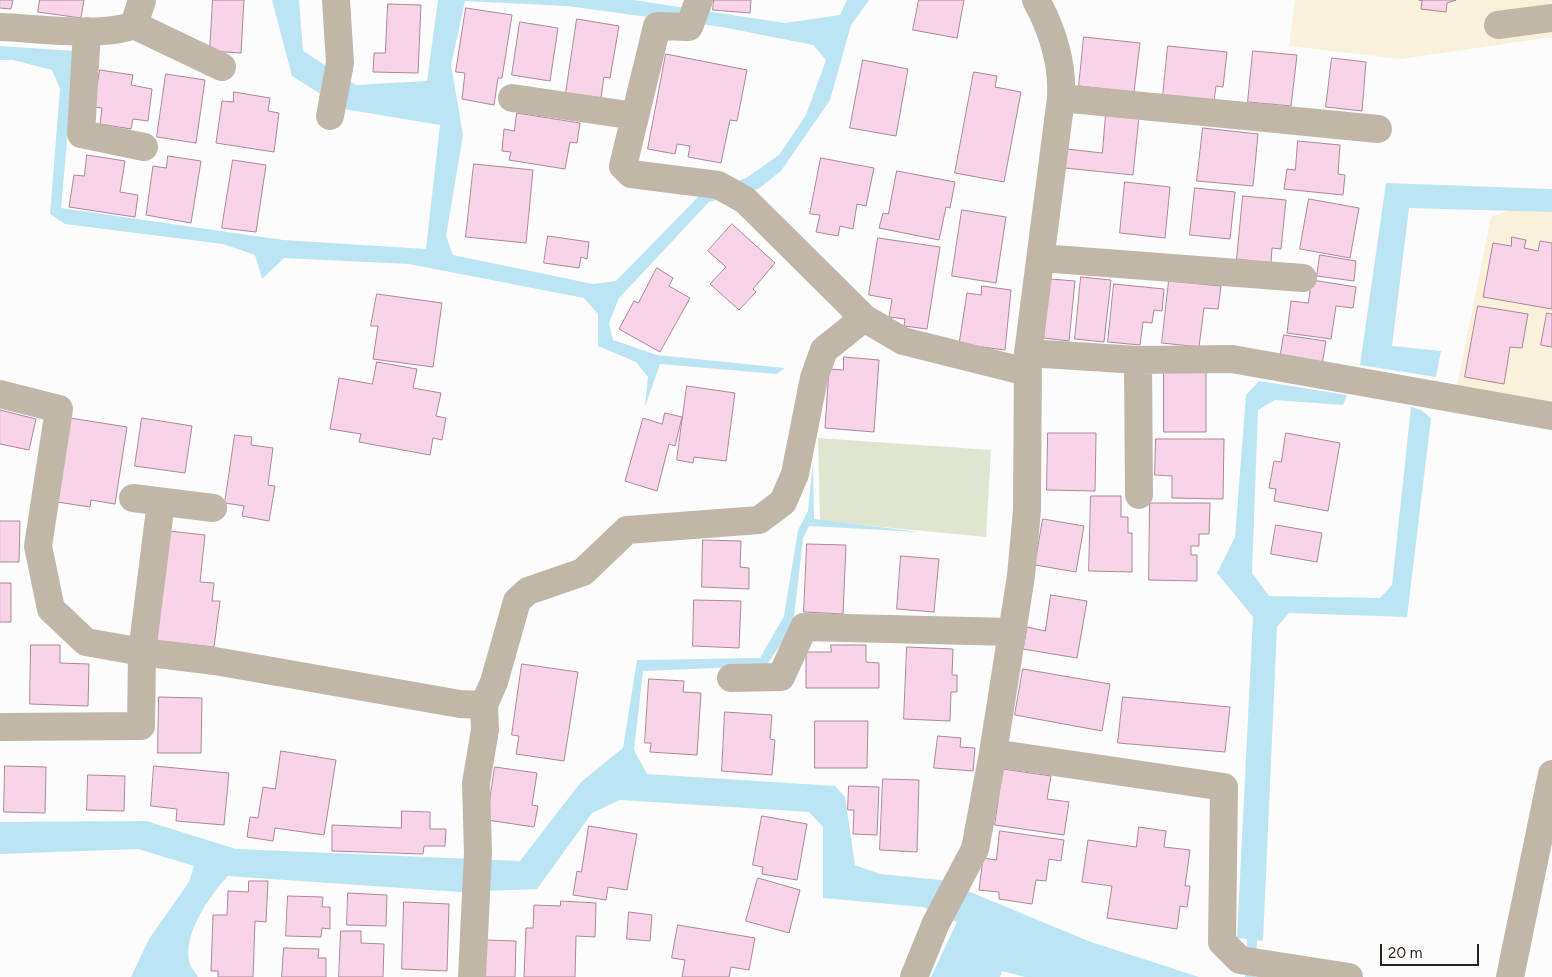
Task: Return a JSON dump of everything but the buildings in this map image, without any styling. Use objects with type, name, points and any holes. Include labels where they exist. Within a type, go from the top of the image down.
[{"type":"street","points":[[330,116],[340,63],[336,0]]},
{"type":"street","points":[[914,977],[936,923],[975,848],[993,753],[1012,632],[1027,510],[1028,363],[1061,98],[1062,73],[1048,23],[1036,0]]},
{"type":"street","points":[[695,11],[657,26],[623,166],[631,174],[718,185],[745,200],[864,318],[903,341],[1028,363],[1232,359],[1552,416]]},
{"type":"street","points":[[0,27],[88,31],[123,30],[138,13],[222,67]]},
{"type":"street","points":[[1498,25],[1552,18]]},
{"type":"street","points":[[88,31],[82,134],[144,147]]},
{"type":"street","points":[[512,98],[635,116]]},
{"type":"street","points":[[1061,98],[1378,129]]},
{"type":"street","points":[[1041,258],[1303,278]]},
{"type":"street","points":[[472,977],[478,853],[476,783],[485,730],[484,705],[494,682],[517,601],[528,591],[583,572],[627,530],[759,520],[783,502],[795,474],[814,378],[824,350],[864,318]]},
{"type":"street","points":[[1138,360],[1139,495]]},
{"type":"street","points":[[0,394],[59,409],[38,546],[51,609],[86,642],[142,652],[215,661],[460,704],[484,705]]},
{"type":"street","points":[[133,498],[213,508]]},
{"type":"street","points":[[0,727],[141,726],[142,652],[161,502]]},
{"type":"street","points":[[731,678],[781,677],[804,627],[1012,632]]},
{"type":"street","points":[[993,753],[1224,787],[1222,942],[1250,962],[1349,977]]},
{"type":"street","points":[[1510,977],[1546,834],[1552,774]]},
{"type":"shaded area","points":[[1295,0],[1552,0],[1552,37],[1401,59],[1289,46]]},
{"type":"shaded area","points":[[1552,194],[1552,406],[1456,390],[1491,217]]},
{"type":"green space","points":[[818,438],[991,450],[986,537],[820,521]]},
{"type":"water","points":[[272,0],[299,0],[303,51],[356,85],[427,81],[438,0],[633,0],[785,23],[840,15],[847,0],[869,0],[851,25],[830,100],[781,171],[758,189],[709,202],[619,298],[609,323],[613,340],[657,355],[785,368],[777,374],[660,364],[645,407],[648,377],[636,362],[598,346],[598,314],[584,298],[409,264],[284,258],[262,279],[255,255],[223,244],[65,224],[50,214],[60,89],[52,70],[13,60],[0,60],[0,46],[75,51],[61,208],[283,240],[426,249],[440,125],[344,109],[292,76]],"holes":[[[465,1],[567,6],[722,27],[813,45],[826,60],[806,115],[779,155],[746,178],[698,197],[616,281],[593,284],[453,255],[446,236],[463,135],[451,65]]]},
{"type":"water","points":[[1386,183],[1552,189],[1552,212],[1409,208],[1392,346],[1441,351],[1436,377],[1360,365]]},
{"type":"water","points":[[1259,381],[1347,395],[1343,405],[1275,400],[1258,410],[1252,573],[1269,596],[1380,598],[1392,585],[1411,407],[1421,410],[1431,418],[1407,617],[1289,613],[1277,627],[1263,941],[1237,938],[1253,617],[1217,573],[1235,537],[1246,395]]},
{"type":"water","points":[[813,461],[814,519],[920,532],[809,526],[803,538],[793,626],[766,666],[643,671],[634,750],[647,774],[835,786],[845,797],[855,865],[880,874],[941,880],[1091,942],[1199,977],[1025,977],[1002,971],[1000,977],[931,977],[957,922],[923,907],[823,898],[823,827],[809,812],[620,800],[592,813],[537,889],[460,892],[228,876],[213,894],[193,929],[188,953],[191,967],[198,977],[131,977],[149,939],[189,882],[194,866],[138,849],[0,854],[0,822],[146,821],[236,849],[520,861],[581,782],[623,748],[637,660],[760,658],[784,616],[798,530],[808,511]]},
{"type":"waterway","points":[[1250,977],[1252,940]]}]
